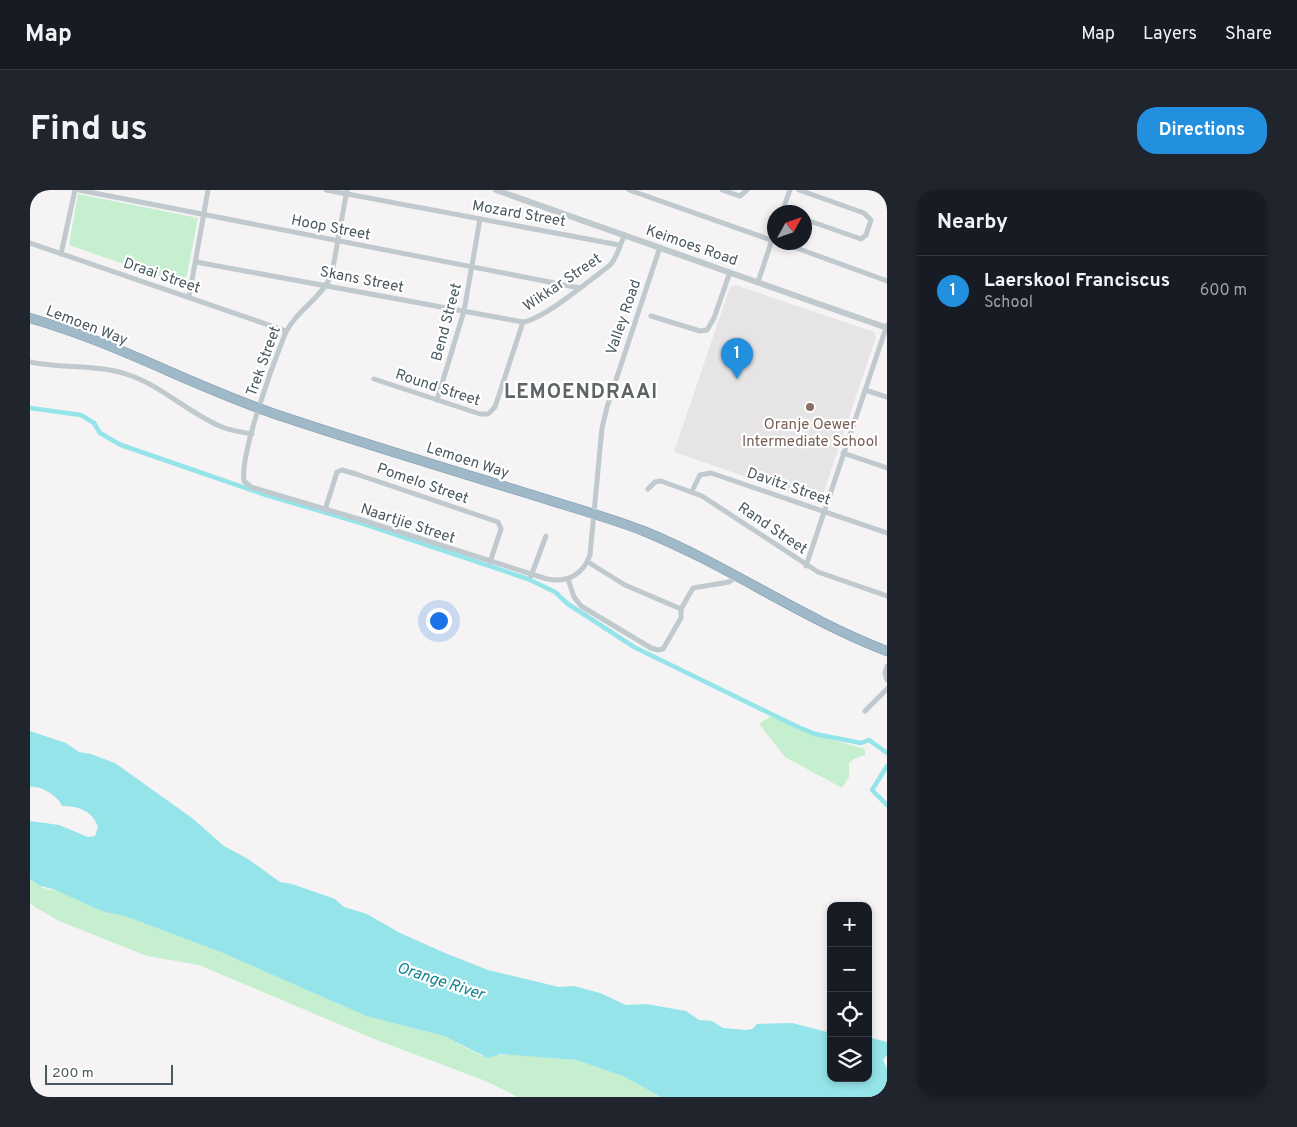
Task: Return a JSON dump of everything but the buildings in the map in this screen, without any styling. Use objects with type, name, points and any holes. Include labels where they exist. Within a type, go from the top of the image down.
[{"type":"highway","name":"Lemoen Way","points":[[30,318],[77,333],[260,408],[595,514],[664,540],[847,635],[887,651]]},
{"type":"street","points":[[61,254],[75,190]]},
{"type":"street","name":"Hoop Street","points":[[79,190],[204,216],[580,288]]},
{"type":"street","points":[[189,297],[208,190]]},
{"type":"street","name":"Mozard Street","points":[[326,190],[347,192],[619,245]]},
{"type":"street","name":"Keimoes Road","points":[[496,190],[887,326]]},
{"type":"street","points":[[629,190],[767,238]]},
{"type":"street","points":[[722,190],[740,196],[747,190]]},
{"type":"street","points":[[786,205],[790,190]]},
{"type":"street","points":[[799,190],[864,213],[871,220],[866,234],[861,239],[812,222]]},
{"type":"street","points":[[875,190],[887,194]]},
{"type":"street","name":"Trek Street","points":[[244,481],[245,462],[252,434],[286,331],[327,285],[332,273],[347,192]]},
{"type":"street","name":"Bend Street","points":[[437,400],[464,311],[480,219]]},
{"type":"street","name":"Wikkar Street","points":[[523,322],[535,318],[612,264],[625,235]]},
{"type":"street","name":"Draai Street","points":[[30,243],[286,331]]},
{"type":"street","name":"Valley Road","points":[[588,562],[592,547],[602,428],[607,407],[660,247]]},
{"type":"street","points":[[758,282],[769,250]]},
{"type":"street","points":[[802,250],[887,281]]},
{"type":"street","name":"Skans Street","points":[[196,262],[523,322]]},
{"type":"street","points":[[651,316],[700,331],[707,330],[714,318],[730,272]]},
{"type":"street","name":"Round Street","points":[[374,379],[480,414],[493,410],[523,322]]},
{"type":"street","points":[[806,566],[887,326]]},
{"type":"street","points":[[30,362],[128,374],[170,396],[221,427],[252,434]]},
{"type":"street","points":[[865,390],[887,397]]},
{"type":"street","points":[[844,453],[887,468]]},
{"type":"street","name":"Pomelo Street","points":[[325,510],[337,472],[342,470],[365,477],[498,522],[501,529],[490,562]]},
{"type":"street","name":"Davitz Street","points":[[692,491],[700,475],[711,473],[887,533]]},
{"type":"street","name":"Naartjie Street","points":[[244,481],[251,488],[531,576],[556,581],[568,579]]},
{"type":"street","name":"Rand Street","points":[[648,489],[655,482],[661,482],[692,491],[806,566],[887,596]]},
{"type":"street","points":[[531,576],[546,536]]},
{"type":"street","points":[[681,609],[625,584],[588,562],[582,570],[568,579],[574,597],[581,606],[658,650],[666,646],[681,618],[681,609],[693,588],[728,582],[736,577]]},
{"type":"street","points":[[887,666],[887,680]]},
{"type":"street","points":[[865,711],[887,689]]},
{"type":"shaded area","points":[[735,285],[874,332],[876,337],[821,500],[816,501],[674,452],[730,287]]},
{"type":"green space","points":[[78,194],[198,218],[185,285],[69,245]]},
{"type":"green space","points":[[771,716],[818,736],[865,749],[865,755],[849,763],[849,777],[842,788],[785,757],[759,724]]},
{"type":"green space","points":[[30,879],[43,888],[59,891],[104,912],[125,916],[223,953],[366,1016],[444,1036],[482,1056],[513,1054],[576,1060],[623,1076],[661,1097],[518,1097],[483,1080],[374,1039],[199,965],[147,956],[59,921],[30,904]]},
{"type":"water","name":"Orange River","points":[[30,731],[66,743],[79,752],[91,754],[115,763],[192,818],[224,846],[248,859],[280,882],[292,884],[335,899],[344,907],[367,914],[398,932],[488,970],[559,987],[574,986],[600,993],[626,1005],[646,1004],[686,1011],[699,1020],[712,1021],[723,1028],[746,1030],[752,1029],[757,1024],[792,1023],[827,1032],[827,1082],[872,1082],[872,1038],[887,1042],[887,1055],[883,1060],[887,1069],[887,1097],[661,1097],[623,1076],[576,1060],[501,1054],[488,1058],[444,1036],[366,1016],[223,953],[125,916],[104,912],[53,889],[40,886],[30,879],[30,821],[59,825],[88,837],[95,836],[98,827],[92,817],[84,810],[62,806],[49,792],[30,787]]},
{"type":"waterway","points":[[30,408],[81,415],[94,423],[100,433],[121,445],[266,495],[364,524],[528,579],[555,592],[568,604],[634,647],[798,727],[815,734],[861,743],[869,740],[887,753]]},
{"type":"waterway","points":[[887,766],[872,790],[887,805]]},
{"type":"place","name":"Laerskool Franciscus","points":[[737,379]]},
{"type":"place","name":"Oranje Oewer Intermediate School","points":[[810,407]]},
{"type":"district","name":"LEMOENDRAAI","points":[[581,391]]}]
